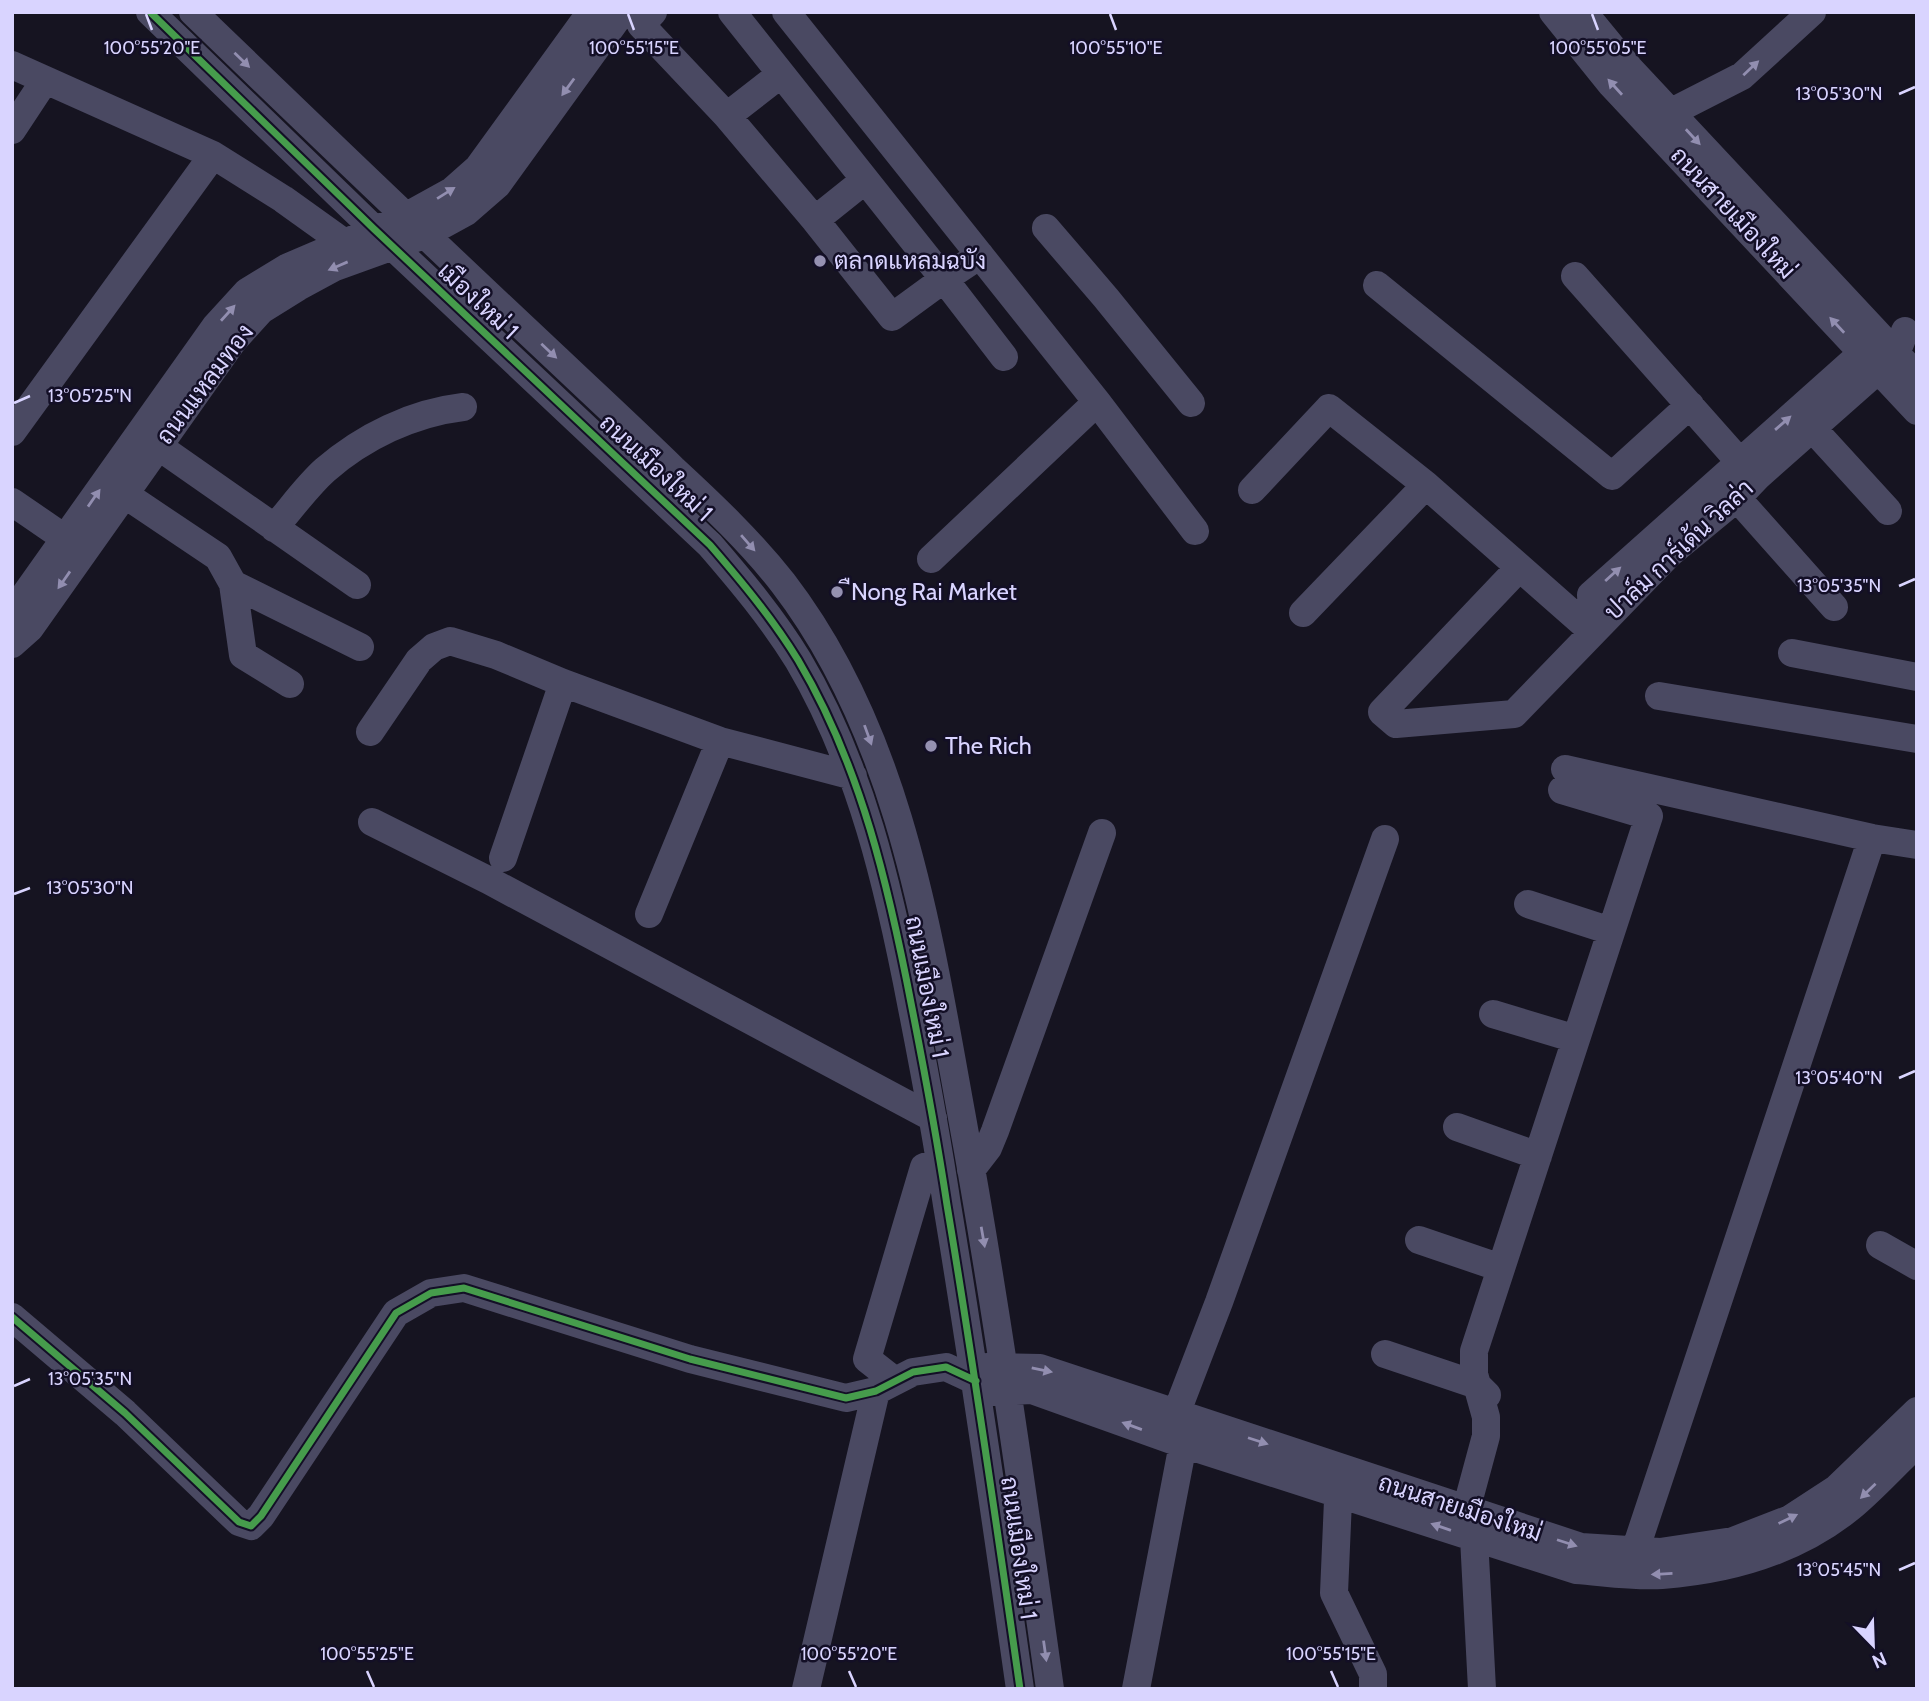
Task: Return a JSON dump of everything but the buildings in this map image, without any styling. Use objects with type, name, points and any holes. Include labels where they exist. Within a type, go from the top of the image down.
[{"type":"street","points":[[150,12],[383,238]]},
{"type":"street","name":"ถนนเมืองใหม่ 1","points":[[192,12],[414,226],[732,524],[784,584],[825,646],[863,721],[900,822],[926,923],[1006,1378],[1050,1689]]},
{"type":"street","name":"ถนนแหลมทอง","points":[[414,226],[478,168],[591,12]]},
{"type":"street","name":"ถนนแหลมทอง","points":[[12,613],[124,494],[233,341],[261,310],[383,238],[414,226],[466,212],[498,185],[622,12]]},
{"type":"street","points":[[653,12],[641,25],[727,116],[816,220],[892,317],[980,255]]},
{"type":"street","points":[[732,12],[1004,357]]},
{"type":"street","points":[[786,12],[1097,402],[1195,531]]},
{"type":"street","name":"ถนนสายเมืองใหม่","points":[[1553,12],[1611,84],[1659,118],[1890,344],[1917,376]]},
{"type":"street","points":[[1659,118],[1742,76],[1812,12]]},
{"type":"street","name":"ถนนสายเมืองใหม่","points":[[1594,16],[1659,118]]},
{"type":"street","points":[[12,65],[213,155],[343,242]]},
{"type":"street","points":[[727,116],[781,74]]},
{"type":"street","points":[[12,130],[46,80]]},
{"type":"street","points":[[12,432],[213,155]]},
{"type":"street","points":[[816,220],[865,180]]},
{"type":"street","points":[[1046,228],[1191,403]]},
{"type":"street","name":"ถนนแหลมทอง","points":[[12,644],[30,628],[74,545],[215,327],[247,292],[288,267],[343,242],[383,238]]},
{"type":"street","name":"เมืองใหม่ 1","points":[[383,238],[556,400]]},
{"type":"street","points":[[1575,276],[1749,469]]},
{"type":"street","points":[[1377,285],[1612,475],[1690,405]]},
{"type":"street","name":"ถนนสายเมืองใหม่","points":[[1890,344],[1917,411]]},
{"type":"street","name":"ปาล์ม การ์เด้น วิลล่า","points":[[1593,632],[1670,554],[1737,498],[1749,469],[1813,429],[1890,344]]},
{"type":"street","name":"ปาล์ม การ์เด้น วิลล่า","points":[[1593,632],[1591,594],[1749,469],[1890,344]]},
{"type":"street","name":"ถนนเมืองใหม่ 1","points":[[556,400],[710,545],[760,602],[798,662],[853,776],[897,930],[933,1118],[976,1381],[1020,1689]]},
{"type":"street","points":[[931,559],[1097,402]]},
{"type":"street","points":[[274,528],[325,471],[356,448],[391,426],[440,409],[463,407]]},
{"type":"street","points":[[1252,490],[1329,408],[1426,485],[1518,569],[1593,632],[1514,714],[1396,724],[1382,712],[1518,569]]},
{"type":"street","points":[[1813,429],[1888,511]]},
{"type":"street","points":[[159,446],[357,584]]},
{"type":"street","points":[[1303,613],[1426,485]]},
{"type":"street","points":[[124,494],[218,557],[233,584],[243,655],[290,684]]},
{"type":"street","points":[[1737,498],[1834,607]]},
{"type":"street","points":[[12,502],[74,545]]},
{"type":"street","points":[[233,584],[360,647]]},
{"type":"street","points":[[370,732],[419,660],[434,647],[450,641],[496,655],[563,683],[720,741],[853,776]]},
{"type":"street","points":[[1793,653],[1917,677]]},
{"type":"street","points":[[503,858],[563,683]]},
{"type":"street","points":[[1659,696],[1917,739]]},
{"type":"street","points":[[649,914],[720,741]]},
{"type":"street","points":[[1482,1689],[1474,1521],[1486,1436],[1486,1417],[1474,1374],[1474,1351],[1649,816],[1564,780],[1917,845]]},
{"type":"street","points":[[372,822],[488,880],[933,1118]]},
{"type":"street","points":[[971,1170],[988,1148],[995,1131],[1102,833]]},
{"type":"street","points":[[1631,1562],[1872,838]]},
{"type":"street","points":[[1176,1414],[1219,1302],[1385,839]]},
{"type":"street","points":[[1528,904],[1611,931]]},
{"type":"street","points":[[1493,1014],[1576,1039]]},
{"type":"street","points":[[1457,1127],[1538,1156]]},
{"type":"street","points":[[806,1689],[886,1386],[867,1359],[924,1167],[940,1161]]},
{"type":"street","points":[[1419,1240],[1501,1268]]},
{"type":"street","points":[[1880,1245],[1917,1266]]},
{"type":"street","points":[[12,1317],[125,1413],[239,1522],[251,1526],[261,1516],[396,1313],[431,1293],[464,1288],[690,1359],[846,1398],[886,1386],[914,1372],[946,1367],[976,1381]]},
{"type":"street","points":[[1385,1354],[1477,1385]]},
{"type":"street","name":"ถนนสายเมืองใหม่","points":[[976,1381],[1006,1378],[1040,1368],[1176,1414],[1346,1483]]},
{"type":"street","name":"ถนนสายเมืองใหม่","points":[[1006,1378],[1032,1390],[1183,1444],[1346,1483],[1474,1521],[1581,1547],[1631,1562],[1661,1575],[1739,1563],[1801,1540],[1851,1507],[1917,1444]]},
{"type":"street","name":"ถนนสายเมืองใหม่","points":[[1631,1562],[1660,1552],[1734,1541],[1790,1519],[1836,1489],[1917,1411]]},
{"type":"street","points":[[1136,1689],[1183,1444]]},
{"type":"street","points":[[1346,1483],[1341,1606],[1373,1674],[1373,1689]]},
{"type":"cycle path","points":[[150,12],[374,229],[710,545],[778,630],[820,700],[856,785],[870,829],[903,963],[931,1106],[957,1265],[1020,1689]]},
{"type":"cycle path","points":[[12,1317],[125,1413],[239,1522],[251,1526],[261,1516],[396,1313],[431,1293],[464,1288],[690,1359],[846,1398],[876,1391],[913,1372],[946,1367],[976,1381]]},
{"type":"place","name":"ตลาดแหลมฉบัง","points":[[820,261]]},
{"type":"place","name":"ืNong Rai Market","points":[[837,592]]},
{"type":"place","name":"The Rich","points":[[931,746]]}]
